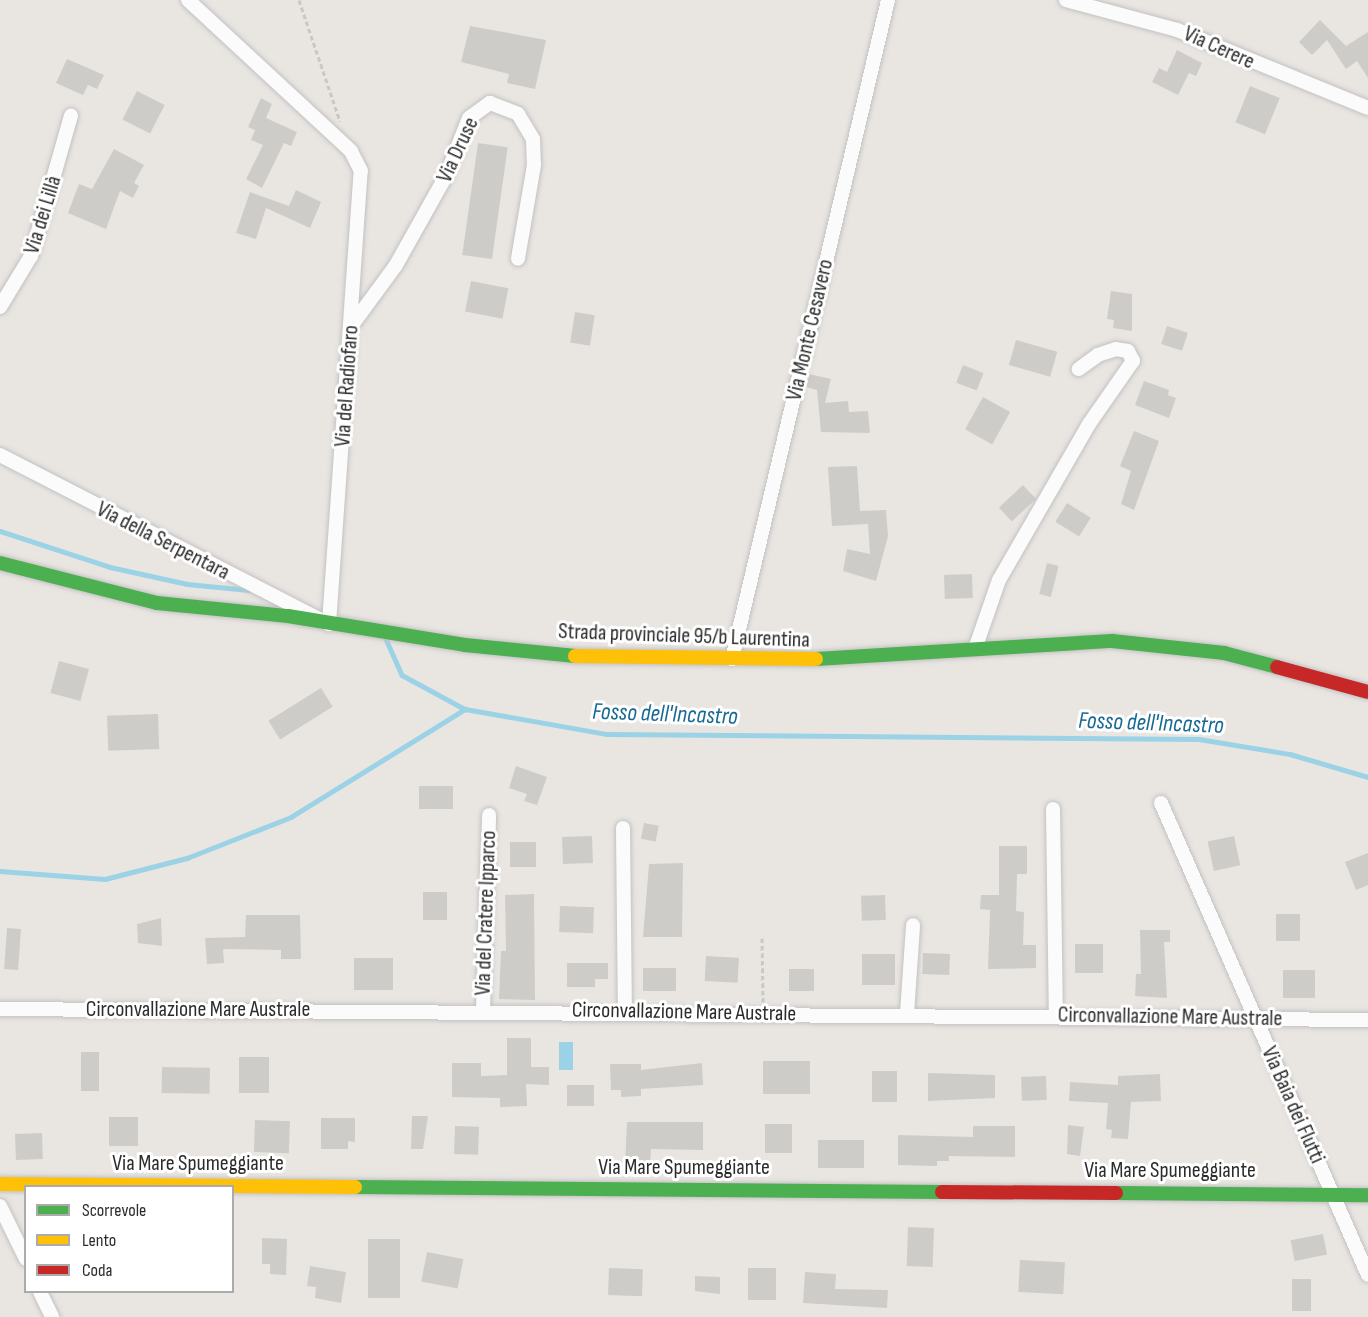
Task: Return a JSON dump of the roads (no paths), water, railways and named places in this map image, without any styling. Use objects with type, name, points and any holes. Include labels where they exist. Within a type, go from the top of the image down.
[{"type":"main road","name":"Strada provinciale 95/b Laurentina","points":[[0,562],[129,598],[584,657],[865,660],[976,646],[1087,641],[1152,645],[1255,660],[1368,692]]},
{"type":"main road","name":"Via Mare Spumeggiante","points":[[0,1184],[133,1185]]},
{"type":"main road","name":"Via Mare Spumeggiante","points":[[234,1186],[1368,1195]]},
{"type":"street","name":"Via del Radiofaro","points":[[188,0],[351,151],[362,182],[328,624]]},
{"type":"street","name":"Via Monte Cesavero","points":[[732,659],[888,0]]},
{"type":"street","name":"Via Cerere","points":[[1066,0],[1177,30],[1368,108]]},
{"type":"street","name":"Via Druse","points":[[352,325],[396,265],[449,169],[469,118],[490,103],[518,114],[533,139],[534,165],[518,259]]},
{"type":"street","name":"Via dei Lillà","points":[[0,307],[31,256],[71,116]]},
{"type":"street","points":[[976,646],[999,580],[1084,432],[1133,361],[1128,351],[1116,349],[1098,355],[1079,369]]},
{"type":"street","name":"Via della Serpentara","points":[[0,455],[328,624]]},
{"type":"street","name":"Via Baia dei Flutti","points":[[1161,803],[1368,1275]]},
{"type":"street","points":[[1053,809],[1056,1016]]},
{"type":"street","name":"Via del Cratere Ipparco","points":[[483,1010],[489,815]]},
{"type":"street","points":[[623,828],[626,1012]]},
{"type":"street","points":[[907,1014],[913,925]]},
{"type":"street","name":"Circonvallazione Mare Australe","points":[[0,1009],[483,1010],[1368,1020]]},
{"type":"street","points":[[0,1206],[24,1255]]},
{"type":"street","points":[[40,1293],[52,1317]]},
{"type":"water","points":[[559,1042],[573,1042],[573,1070],[559,1070]]},
{"type":"waterway","points":[[0,531],[110,567],[187,584],[249,590]]},
{"type":"waterway","points":[[386,639],[402,675],[465,709]]},
{"type":"waterway","name":"Fosso dell'Incastro","points":[[0,871],[105,879],[187,858],[291,817],[465,709],[607,734],[1199,739],[1290,754],[1368,777]]}]
